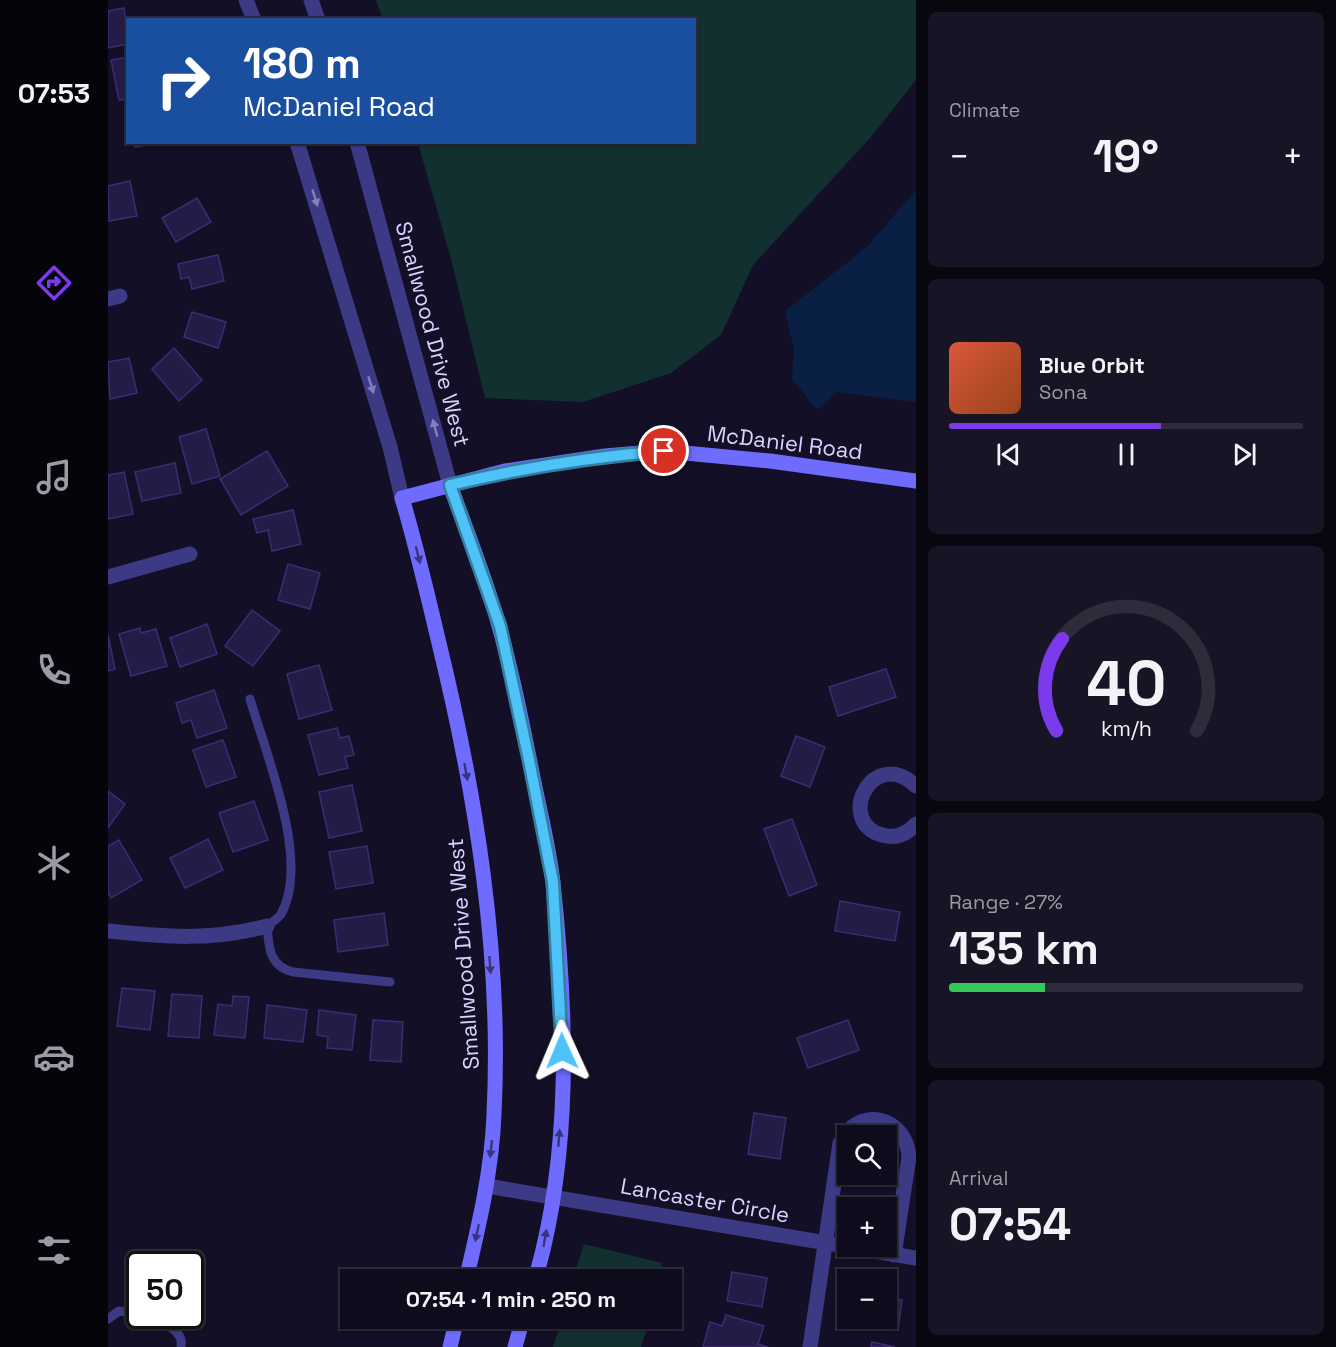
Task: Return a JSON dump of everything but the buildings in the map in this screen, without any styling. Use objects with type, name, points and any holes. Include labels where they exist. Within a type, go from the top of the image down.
[{"type":"main road","name":"McDaniel Road","points":[[402,498],[505,471],[605,456],[664,451],[770,461],[916,481]]},
{"type":"main road","name":"Smallwood Drive West","points":[[450,485],[500,626],[553,882],[562,1013],[563,1090],[552,1196],[538,1269]]},
{"type":"main road","name":"Smallwood Drive West","points":[[402,498],[455,707],[483,866],[494,1007],[494,1115],[487,1185],[468,1269]]},
{"type":"main road","points":[[450,1347],[455,1329]]},
{"type":"main road","points":[[515,1347],[520,1329]]},
{"type":"street","points":[[246,0],[253,18]]},
{"type":"street","points":[[311,0],[317,18]]},
{"type":"street","name":"Smallwood Drive West","points":[[298,144],[390,447],[402,498]]},
{"type":"street","name":"Smallwood Drive West","points":[[358,144],[450,485]]},
{"type":"street","points":[[108,577],[190,554]]},
{"type":"street","points":[[916,786],[899,775],[879,777],[864,791],[860,811],[870,829],[888,837],[908,832],[916,825]]},
{"type":"street","points":[[108,931],[170,937],[215,937],[267,926]]},
{"type":"street","points":[[810,1347],[840,1143],[846,1131],[854,1124],[869,1120],[883,1121],[895,1126],[908,1144],[909,1157],[897,1235]]},
{"type":"street","name":"Lancaster Circle","points":[[487,1185],[837,1246]]},
{"type":"street","name":"Lancaster Circle","points":[[897,1255],[916,1258]]},
{"type":"lane","points":[[250,699],[289,836],[292,865],[291,888],[280,916],[267,926],[270,952],[274,963],[282,969],[390,982]]},
{"type":"lane","points":[[108,1319],[119,1311],[126,1312]]},
{"type":"lane","points":[[174,1329],[182,1342],[181,1347]]},
{"type":"green space","points":[[376,0],[916,0],[916,80],[871,137],[753,265],[721,335],[671,373],[583,402],[485,398],[451,259],[418,144],[696,144],[696,18],[383,18]]},
{"type":"green space","points":[[584,1244],[662,1263],[661,1269],[576,1269]]},
{"type":"green space","points":[[559,1329],[647,1329],[641,1347],[553,1347]]},
{"type":"water","points":[[916,190],[916,402],[837,392],[818,409],[792,379],[794,349],[785,311],[867,247]]},
{"type":"route","points":[[562,1051],[562,1013],[553,882],[525,739],[500,626],[450,485],[505,471],[605,456],[664,451]]}]
